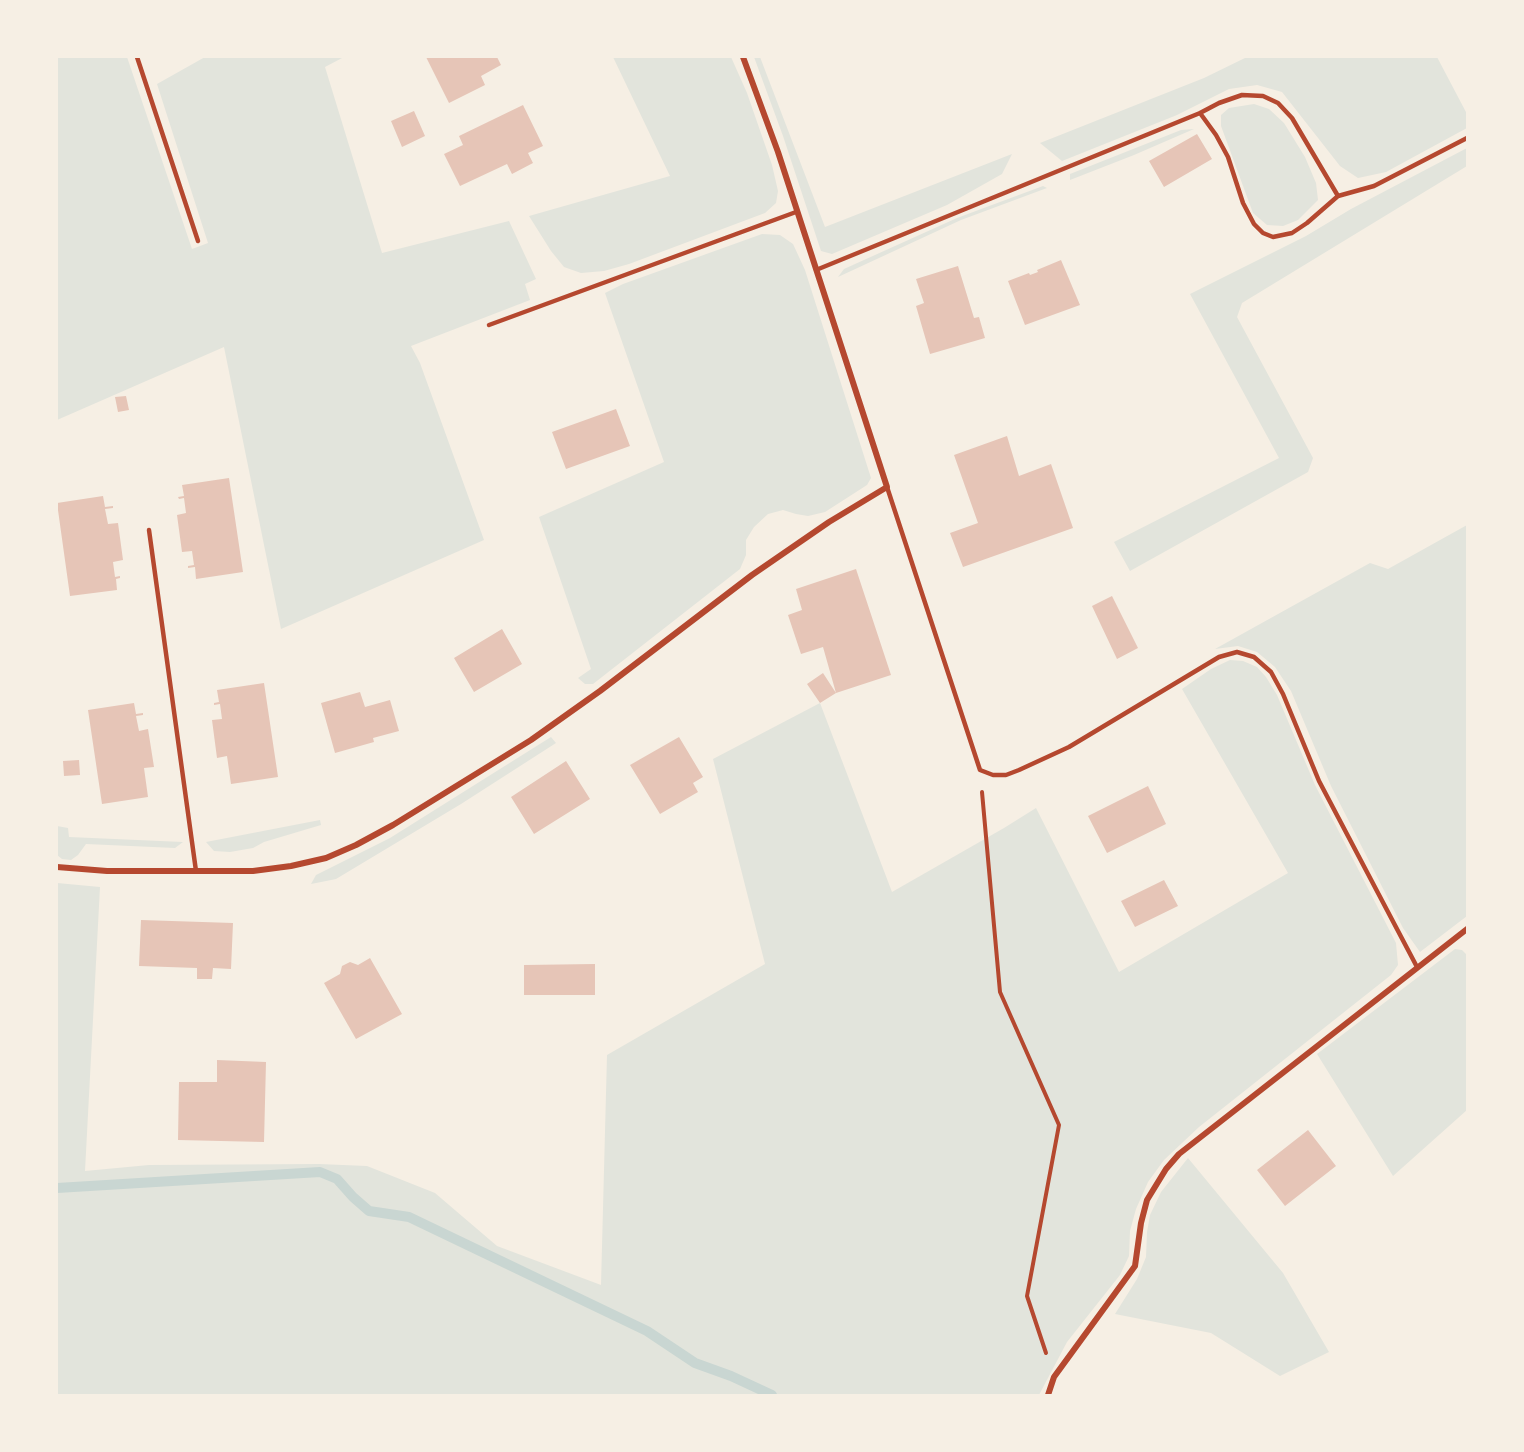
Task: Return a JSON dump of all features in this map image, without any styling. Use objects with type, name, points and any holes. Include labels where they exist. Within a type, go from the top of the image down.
[{"type":"street","points":[[57,867],[107,871],[253,871],[326,858],[393,825],[531,740],[600,691],[752,575],[829,522],[887,487],[778,152],[743,57]]},
{"type":"street","points":[[1048,1395],[1054,1377],[1135,1266],[1147,1200],[1166,1169],[1179,1154],[1467,929]]},
{"type":"lane","points":[[137,57],[198,241]]},
{"type":"lane","points":[[816,270],[1242,95],[1263,96],[1278,103],[1292,118],[1338,196]]},
{"type":"lane","points":[[1200,114],[1216,135],[1228,157],[1243,202],[1254,224],[1263,233],[1273,237],[1292,232],[1307,223],[1338,196],[1374,186],[1467,138]]},
{"type":"lane","points":[[489,325],[796,212]]},
{"type":"lane","points":[[887,487],[980,770],[1006,775],[1019,771],[1069,747],[1219,657],[1237,652],[1254,657],[1271,672],[1284,694],[1319,781],[1417,967]]},
{"type":"lane","points":[[149,530],[196,871]]},
{"type":"path","points":[[980,770],[1000,992],[1059,1125],[1027,1296],[1054,1377]]},
{"type":"shaded area","points":[[57,57],[127,57],[192,249],[208,243],[157,84],[205,57],[344,57],[325,67],[382,253],[509,221],[536,279],[525,284],[530,300],[411,346],[420,363],[484,540],[281,629],[224,347],[57,420]]},
{"type":"shaded area","points":[[613,57],[731,57],[747,93],[772,165],[778,191],[776,203],[765,213],[629,264],[604,271],[581,273],[564,267],[529,216],[670,176]]},
{"type":"shaded area","points":[[754,57],[760,57],[825,227],[1012,154],[1002,174],[947,205],[832,254],[821,251]]},
{"type":"shaded area","points":[[1247,57],[1437,57],[1467,114],[1467,128],[1386,172],[1358,178],[1340,166],[1282,92],[1257,85],[1229,89],[1177,115],[1062,161],[1040,143],[1204,78]]},
{"type":"shaded area","points":[[1254,104],[1269,109],[1284,123],[1305,157],[1316,183],[1318,200],[1298,220],[1283,226],[1267,225],[1253,213],[1221,126],[1221,115],[1229,108]]},
{"type":"shaded area","points":[[1194,129],[1070,180],[1070,174],[1181,130]]},
{"type":"shaded area","points":[[1467,148],[1467,166],[1242,303],[1237,317],[1313,458],[1308,472],[1130,571],[1114,542],[1279,458],[1190,294],[1306,236],[1351,209]]},
{"type":"shaded area","points":[[1043,186],[1047,188],[961,220],[838,277],[844,269],[957,218]]},
{"type":"shaded area","points":[[762,234],[780,235],[793,244],[805,270],[871,478],[867,485],[825,512],[808,516],[783,510],[768,514],[754,527],[746,540],[746,555],[740,569],[593,684],[585,684],[578,678],[591,669],[539,517],[664,462],[605,293],[623,284]]},
{"type":"shaded area","points":[[1467,525],[1467,916],[1420,952],[1403,928],[1331,786],[1291,691],[1275,667],[1257,652],[1238,646],[1215,649],[1370,563],[1388,569]]},
{"type":"shaded area","points":[[1230,660],[1243,661],[1257,667],[1277,695],[1315,785],[1396,943],[1398,965],[1391,975],[1199,1127],[1164,1160],[1148,1182],[1136,1209],[1130,1231],[1129,1256],[1120,1275],[1067,1342],[1039,1395],[57,1395],[57,883],[100,887],[85,1171],[149,1165],[367,1166],[435,1193],[497,1246],[601,1285],[607,1055],[765,964],[713,759],[820,703],[892,892],[1036,808],[1119,972],[1288,873],[1182,689],[1211,669]]},
{"type":"shaded area","points":[[551,737],[556,743],[461,804],[336,879],[311,884],[316,875],[390,838]]},
{"type":"shaded area","points":[[320,820],[321,825],[264,842],[253,848],[230,852],[214,851],[206,842]]},
{"type":"shaded area","points":[[57,826],[68,828],[69,837],[183,842],[175,848],[86,844],[71,860],[62,859],[57,855]]},
{"type":"shaded area","points":[[1455,949],[1462,950],[1467,955],[1467,1110],[1393,1176],[1317,1054]]},
{"type":"shaded area","points":[[1188,1158],[1283,1273],[1329,1352],[1280,1376],[1211,1333],[1115,1314],[1137,1279],[1146,1257],[1150,1215],[1161,1192]]},
{"type":"building","points":[[426,57],[497,57],[501,65],[481,76],[485,85],[449,103]]},
{"type":"building","points":[[523,105],[543,146],[528,153],[533,163],[512,174],[507,164],[460,186],[444,154],[463,145],[459,136]]},
{"type":"building","points":[[414,111],[425,136],[402,147],[391,121]]},
{"type":"building","points":[[1197,134],[1212,159],[1164,187],[1149,161]]},
{"type":"building","points":[[1061,260],[1080,305],[1025,325],[1008,281],[1038,272],[1037,270]]},
{"type":"building","points":[[958,266],[974,318],[979,317],[985,338],[930,354],[916,306],[924,303],[916,279]]},
{"type":"building","points":[[126,396],[129,410],[118,412],[115,397]]},
{"type":"building","points":[[616,409],[630,446],[566,469],[552,432]]},
{"type":"building","points":[[1007,436],[1019,476],[1051,464],[1073,528],[963,567],[950,533],[978,523],[954,455]]},
{"type":"building","points":[[229,478],[243,572],[196,579],[195,567],[188,568],[194,565],[192,551],[182,552],[177,515],[186,513],[184,498],[179,499],[178,497],[184,496],[182,485]]},
{"type":"building","points":[[103,496],[105,507],[113,506],[113,508],[105,509],[108,524],[118,523],[123,560],[113,562],[115,577],[120,576],[116,579],[117,590],[70,596],[57,503]]},
{"type":"building","points":[[856,569],[891,675],[836,693],[823,647],[801,654],[788,615],[802,610],[796,589]]},
{"type":"building","points":[[1112,596],[1138,648],[1117,659],[1092,606]]},
{"type":"building","points":[[502,629],[522,664],[474,692],[454,658]]},
{"type":"building","points":[[823,673],[836,693],[820,703],[807,684]]},
{"type":"building","points":[[264,683],[278,777],[231,784],[227,756],[217,758],[212,720],[222,719],[220,704],[214,705],[219,702],[217,690]]},
{"type":"building","points":[[360,692],[365,707],[390,700],[399,731],[373,738],[374,742],[335,753],[321,703]]},
{"type":"building","points":[[134,703],[136,714],[143,713],[143,715],[136,716],[139,731],[148,729],[154,767],[144,768],[148,797],[102,804],[88,710]]},
{"type":"building","points":[[679,737],[703,777],[693,783],[698,792],[660,814],[630,765]]},
{"type":"building","points":[[79,760],[80,775],[64,776],[63,761]]},
{"type":"building","points":[[566,761],[590,799],[534,834],[511,797]]},
{"type":"building","points":[[1148,786],[1166,824],[1107,853],[1088,816]]},
{"type":"building","points":[[1164,880],[1178,906],[1135,927],[1121,901]]},
{"type":"building","points":[[141,920],[233,923],[231,969],[213,968],[212,979],[197,979],[197,968],[139,966]]},
{"type":"building","points":[[370,958],[402,1014],[356,1039],[324,983],[340,974],[342,966],[350,962],[358,965]]},
{"type":"building","points":[[595,964],[595,995],[524,995],[524,965]]},
{"type":"building","points":[[217,1060],[266,1062],[264,1142],[178,1140],[179,1082],[217,1082]]},
{"type":"building","points":[[1308,1130],[1336,1166],[1285,1206],[1257,1170]]},
{"type":"waterway","points":[[57,1188],[320,1172],[337,1179],[369,1211],[409,1217],[647,1331],[695,1363],[731,1376],[772,1395]]}]
